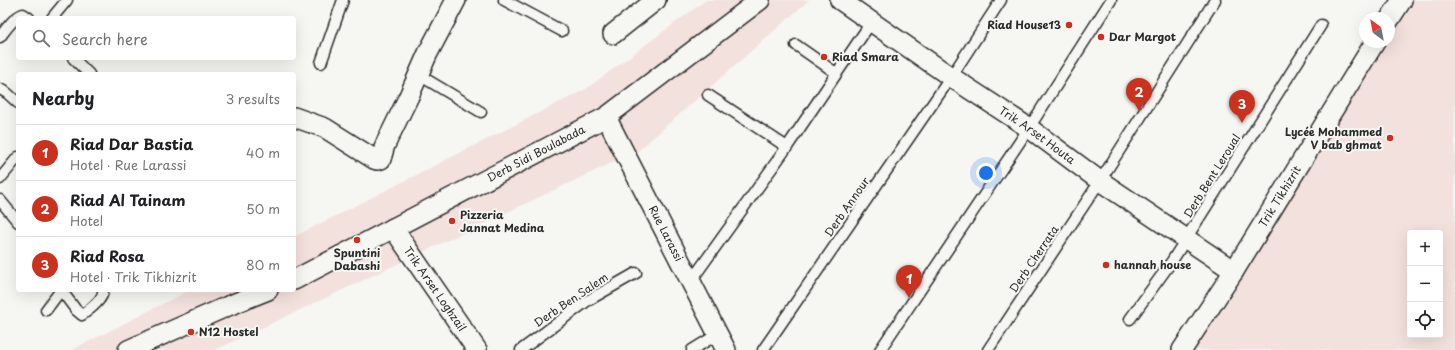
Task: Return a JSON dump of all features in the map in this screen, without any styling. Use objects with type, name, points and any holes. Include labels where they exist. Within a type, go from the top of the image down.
[{"type":"street","points":[[296,118],[325,128],[374,159],[380,160],[385,145],[428,53],[456,0]]},
{"type":"street","points":[[613,34],[656,0]]},
{"type":"street","name":"Derb Sidi Boulabada","points":[[296,279],[606,117],[760,0]]},
{"type":"street","name":"Trik Arset Houta","points":[[840,0],[951,77],[1029,128],[1100,181],[1234,271]]},
{"type":"street","points":[[1394,12],[1402,0]]},
{"type":"street","name":"Trik Tikhizrit","points":[[1182,350],[1234,271],[1372,48]]},
{"type":"street","name":"Rue Larassi","points":[[606,117],[722,342]]},
{"type":"street","name":"Trik Arset Loghzail","points":[[393,228],[476,350]]},
{"type":"street","points":[[128,350],[263,292]]},
{"type":"lane","points":[[54,16],[67,0]]},
{"type":"lane","points":[[321,63],[343,0]]},
{"type":"lane","points":[[504,0],[562,31]]},
{"type":"lane","name":"Derb Annour","points":[[763,350],[951,77],[1001,0]]},
{"type":"lane","points":[[880,350],[1029,128],[1111,0]]},
{"type":"lane","name":"Derb Cherrata","points":[[988,350],[1100,181],[1215,0]]},
{"type":"lane","points":[[0,37],[16,18]]},
{"type":"lane","points":[[691,281],[787,147],[872,21]]},
{"type":"lane","name":"Derb Bent Leroual","points":[[1130,319],[1187,238],[1320,25]]},
{"type":"lane","points":[[796,45],[836,73]]},
{"type":"lane","points":[[77,60],[87,72]]},
{"type":"lane","points":[[419,75],[482,112]]},
{"type":"lane","points":[[0,89],[16,101]]},
{"type":"lane","points":[[708,95],[787,147]]},
{"type":"lane","points":[[0,179],[16,159]]},
{"type":"lane","points":[[0,200],[16,220]]},
{"type":"lane","name":"Derb Ben Salem","points":[[521,350],[587,301],[636,273]]},
{"type":"lane","points":[[46,310],[60,292]]},
{"type":"lane","points":[[62,292],[76,310],[82,314],[103,295],[103,292]]},
{"type":"lane","points":[[692,350],[722,342]]},
{"type":"shaded area","points":[[706,0],[809,0],[639,150],[215,350],[72,350],[186,292],[296,292],[296,236],[586,89]]},
{"type":"shaded area","name":"Lycée Mohammed V bab ghmat","points":[[1414,0],[1455,0],[1455,350],[1190,350],[1383,48],[1395,48],[1395,29]]},
{"type":"place","name":"Riad House13","points":[[1069,25]]},
{"type":"place","name":"Dar Margot","points":[[1101,37]]},
{"type":"place","name":"Riad Smara","points":[[824,57]]},
{"type":"place","name":"Riad Al Tainam","points":[[1139,111]]},
{"type":"place","name":"Riad Rosa","points":[[1242,123]]},
{"type":"place","name":"Lycée Mohammed V bab ghmat","points":[[1390,138]]},
{"type":"place","name":"Pizzeria Jannat Medina","points":[[452,221]]},
{"type":"place","name":"Spuntini Dabashi","points":[[357,240]]},
{"type":"place","name":"hannah house","points":[[1106,265]]},
{"type":"place","name":"Riad Dar Bastia","points":[[909,298]]},
{"type":"place","name":"N12 Hostel","points":[[191,332]]}]
